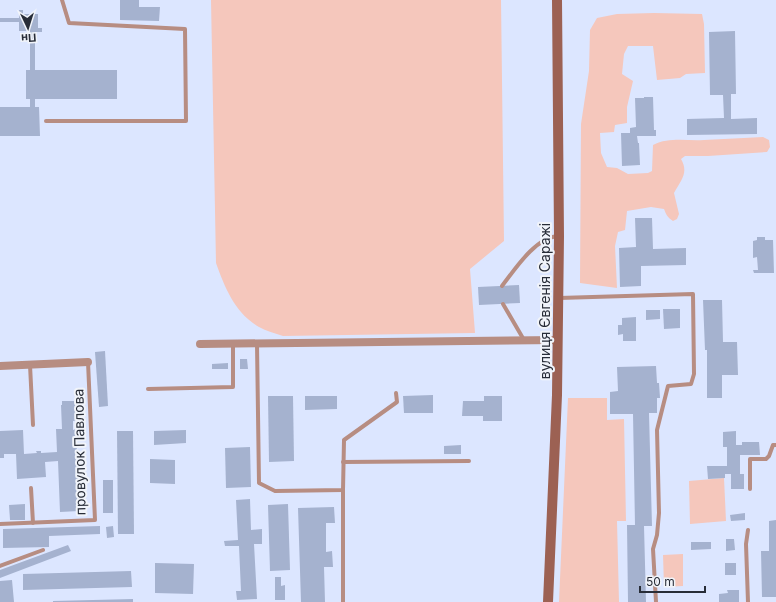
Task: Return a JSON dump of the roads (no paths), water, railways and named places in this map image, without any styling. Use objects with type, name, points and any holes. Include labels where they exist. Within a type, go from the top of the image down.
[{"type":"main road","name":"вулиця Євгенія Саражі","points":[[548,602],[557,402],[558,340],[559,236],[557,0]]},
{"type":"street","points":[[200,344],[558,340]]},
{"type":"street","points":[[0,366],[88,362]]},
{"type":"lane","points":[[46,121],[186,121],[185,29],[69,23],[62,0]]},
{"type":"lane","points":[[502,286],[524,257],[550,236],[559,236]]},
{"type":"lane","points":[[558,298],[693,294],[694,374],[691,384],[668,386],[657,430],[659,513],[657,535],[653,550],[656,602]]},
{"type":"lane","points":[[503,304],[524,340]]},
{"type":"lane","points":[[257,343],[259,483],[276,491],[343,490]]},
{"type":"lane","points":[[148,389],[234,386],[233,344]]},
{"type":"lane","name":"провулок Павлова","points":[[0,524],[95,520],[88,362]]},
{"type":"lane","points":[[30,365],[33,425]]},
{"type":"lane","points":[[343,602],[344,440],[397,402],[396,393]]},
{"type":"lane","points":[[750,489],[750,459],[766,459],[769,456],[773,445],[776,445]]},
{"type":"lane","points":[[343,462],[469,461]]},
{"type":"lane","points":[[31,488],[33,523]]},
{"type":"lane","points":[[748,530],[746,544],[748,602]]},
{"type":"lane","points":[[0,566],[43,550]]}]
